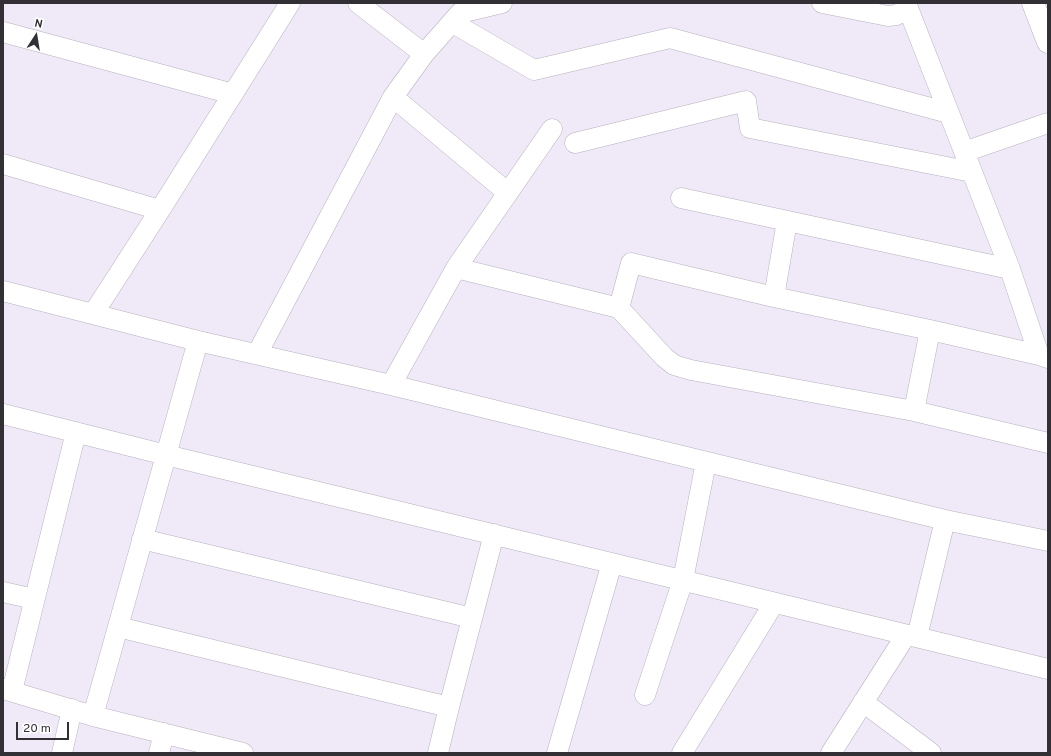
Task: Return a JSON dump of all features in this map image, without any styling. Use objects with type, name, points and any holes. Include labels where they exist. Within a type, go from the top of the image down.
[{"type":"main road","points":[[1033,3],[1048,42]]},
{"type":"street","points":[[93,314],[290,3]]},
{"type":"street","points":[[358,3],[424,54]]},
{"type":"street","points":[[257,354],[394,97],[424,54],[457,13],[502,3]]},
{"type":"street","points":[[822,3],[863,7],[888,16],[896,15],[907,6],[1044,357]]},
{"type":"street","points":[[457,13],[534,70],[670,38],[949,113]]},
{"type":"street","points":[[3,32],[233,94]]},
{"type":"street","points":[[394,97],[508,193]]},
{"type":"street","points":[[575,144],[746,101],[750,128],[972,172]]},
{"type":"street","points":[[964,152],[1048,123]]},
{"type":"street","points":[[391,385],[456,268],[552,129]]},
{"type":"street","points":[[3,164],[160,210]]},
{"type":"street","points":[[681,198],[1010,270]]},
{"type":"street","points":[[774,297],[787,221]]},
{"type":"street","points":[[619,308],[631,263],[774,297],[930,330],[1044,357]]},
{"type":"street","points":[[456,268],[619,308],[664,357],[674,365],[691,370],[914,411],[1048,442]]},
{"type":"street","points":[[3,291],[198,341],[391,385],[944,520],[1048,541]]},
{"type":"street","points":[[914,411],[930,330]]},
{"type":"street","points":[[93,716],[198,341]]},
{"type":"street","points":[[3,414],[1048,669]]},
{"type":"street","points":[[76,432],[34,599],[7,690],[93,716],[243,753]]},
{"type":"street","points":[[645,695],[683,580],[706,462]]},
{"type":"street","points":[[831,753],[863,702],[911,636],[944,520]]},
{"type":"street","points":[[438,753],[494,534]]},
{"type":"street","points":[[142,539],[472,618]]},
{"type":"street","points":[[557,753],[612,563]]},
{"type":"street","points":[[3,592],[34,599]]},
{"type":"street","points":[[682,753],[774,603]]},
{"type":"street","points":[[118,627],[449,707]]},
{"type":"street","points":[[863,702],[931,753]]},
{"type":"street","points":[[62,753],[72,709]]},
{"type":"street","points":[[159,753],[164,733]]}]
